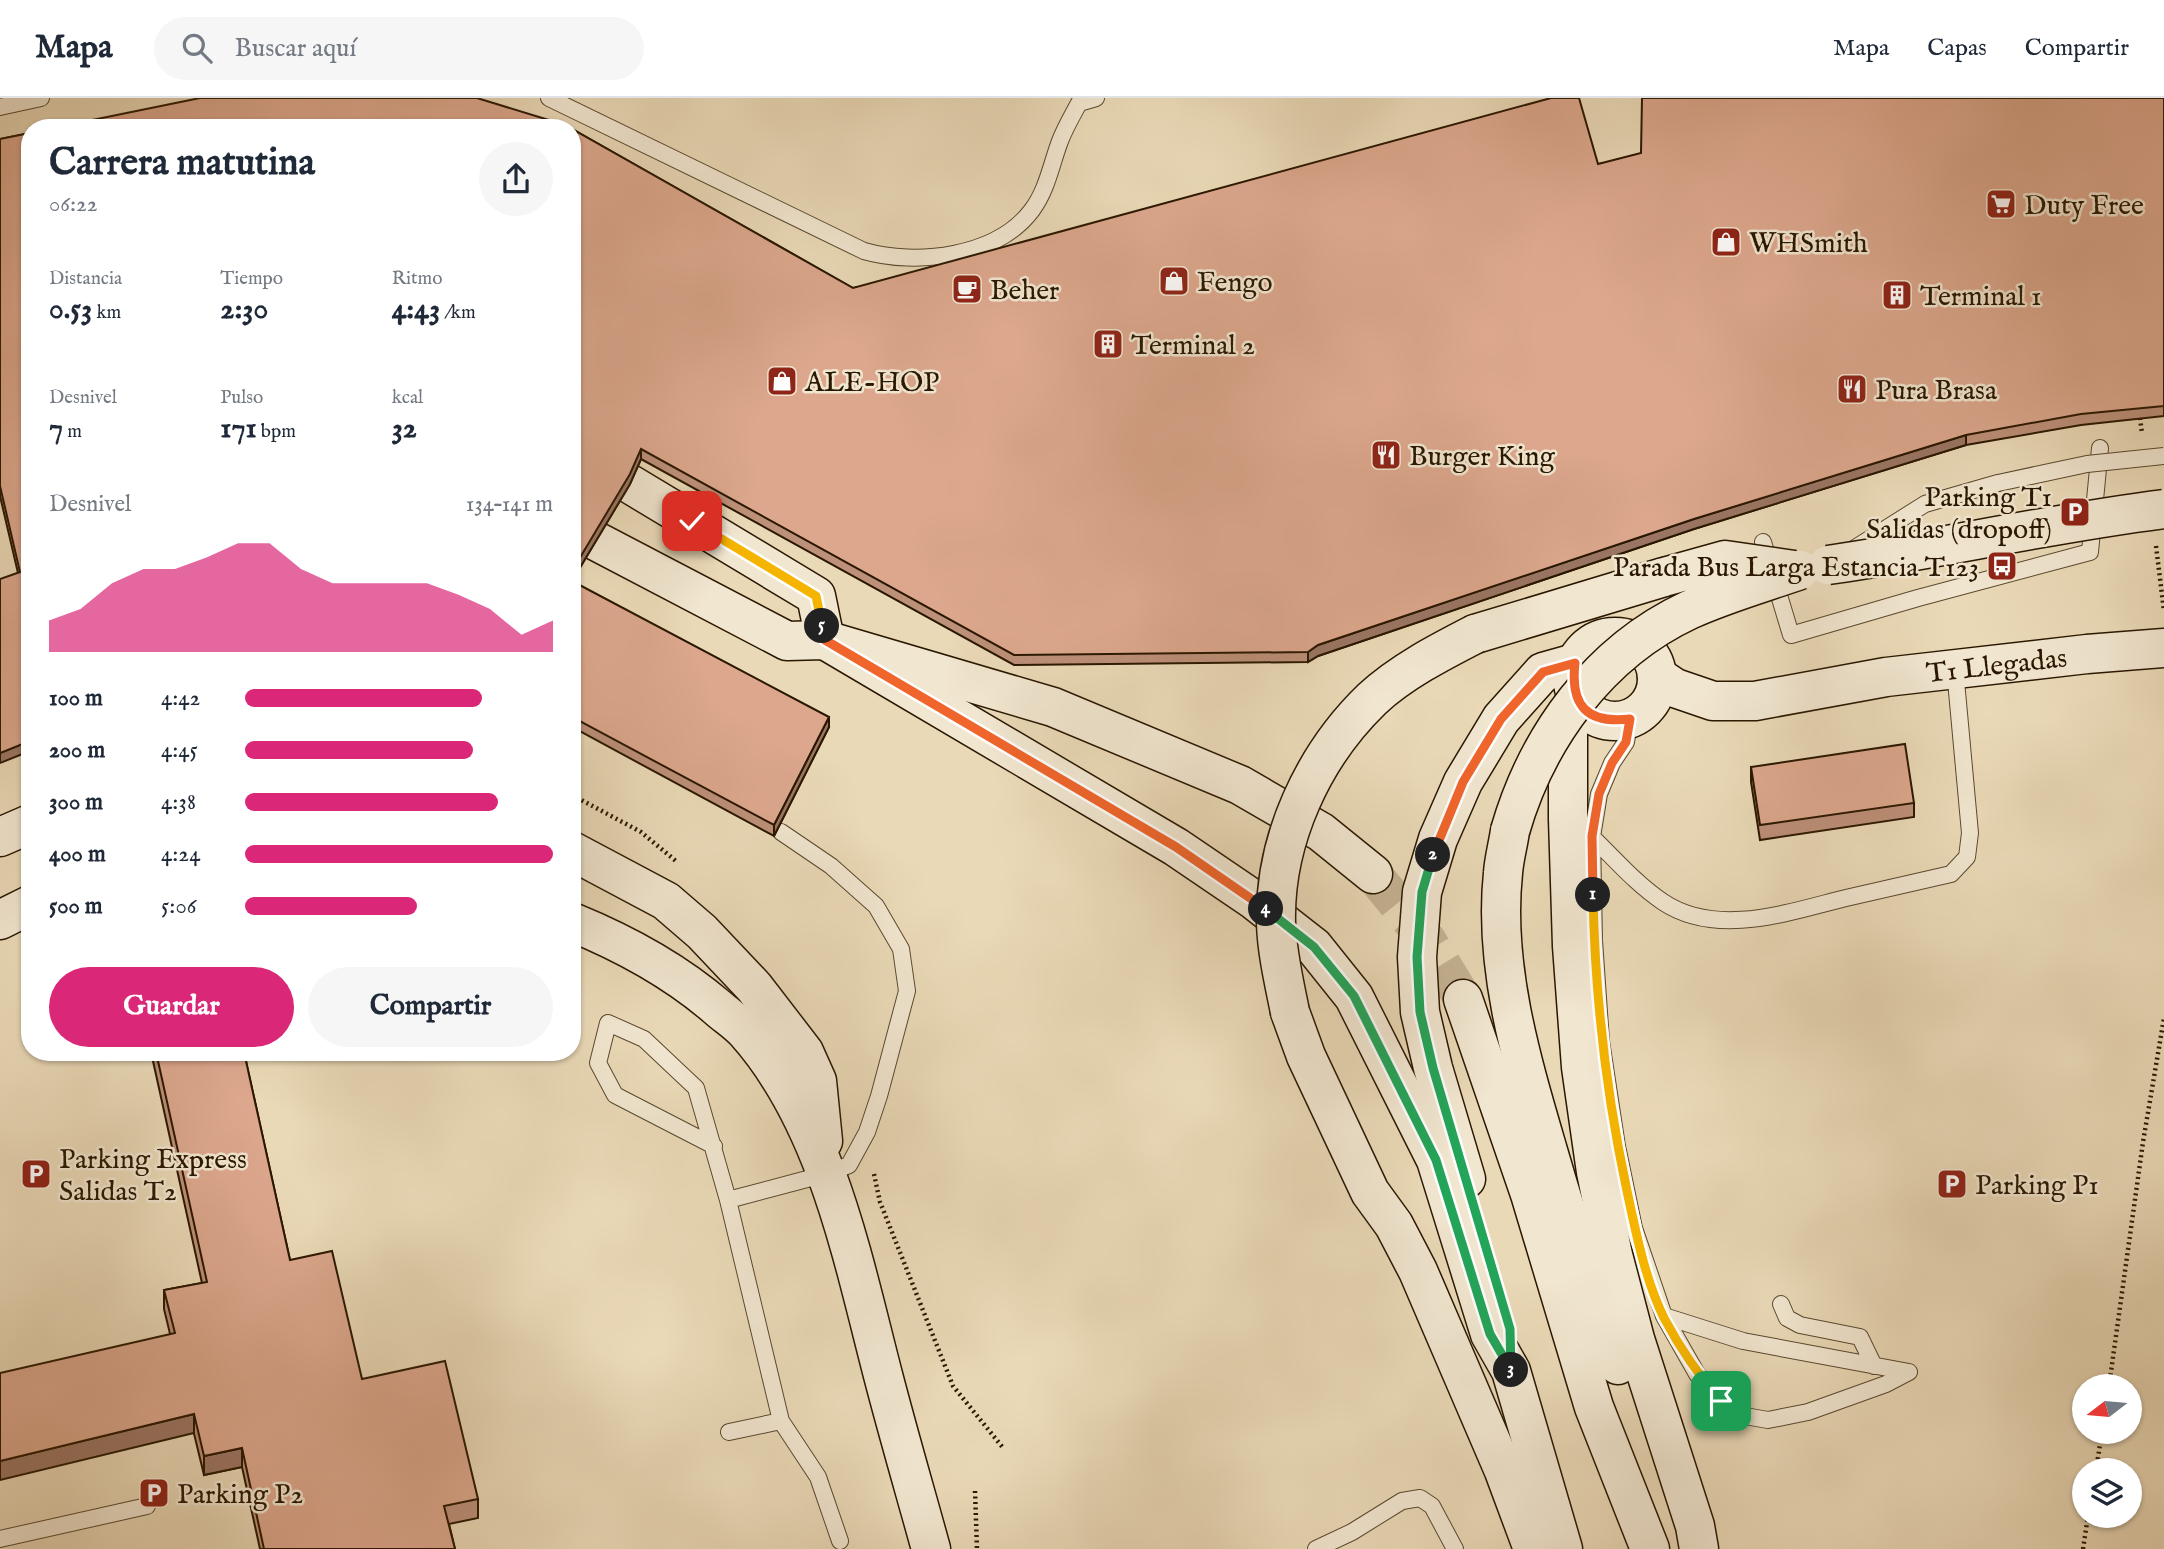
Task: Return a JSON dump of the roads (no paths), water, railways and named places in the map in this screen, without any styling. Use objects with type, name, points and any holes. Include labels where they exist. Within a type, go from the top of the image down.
[{"type":"street","points":[[630,484],[816,596],[825,640],[1176,847],[1254,900],[1314,947],[1354,996],[1436,1160],[1490,1334],[1511,1371],[1563,1549]]},
{"type":"street","points":[[1689,1549],[1677,1530],[1564,1207],[1517,1035],[1503,956],[1501,919],[1503,873],[1518,803],[1541,754],[1581,694],[1604,668],[1631,647],[1689,610],[1814,568],[1915,552],[2076,520],[2151,510]]},
{"type":"street","points":[[596,541],[787,641],[825,640],[1053,707],[1240,785],[1321,832],[1373,874]]},
{"type":"street","points":[[1533,1549],[1499,1459],[1418,1270],[1394,1226],[1370,1192],[1306,1056],[1290,1012],[1280,964],[1276,921],[1288,839],[1302,798],[1324,758],[1374,698],[1441,652],[1475,634],[1725,561],[1814,568]]},
{"type":"street","points":[[1612,636],[1637,642],[1648,653],[1657,676],[1654,696],[1644,710],[1630,719],[1609,721],[1587,711],[1579,701],[1573,682],[1575,663],[1590,644],[1612,636]]},
{"type":"street","name":"T1 Llegadas","points":[[1657,676],[1675,688],[1713,701],[1755,701],[1885,677],[2164,648]]},
{"type":"street","points":[[1511,1371],[1510,1329],[1433,1068],[1420,1012],[1417,957],[1422,892],[1438,839],[1463,782],[1501,719],[1543,672],[1575,663]]},
{"type":"street","points":[[1579,701],[1568,730],[1568,819],[1572,946],[1581,1067],[1596,1172],[1613,1255],[1635,1339],[1695,1525],[1699,1549]]},
{"type":"street","points":[[0,836],[21,828]]},
{"type":"street","points":[[581,856],[666,901],[702,932],[754,986],[804,1052],[817,1081],[826,1174]]},
{"type":"street","points":[[0,920],[21,910]]},
{"type":"street","points":[[581,926],[624,944],[663,966],[701,993],[745,1031],[780,1077],[803,1119],[826,1174],[865,1301],[931,1549]]},
{"type":"street","points":[[1463,999],[1530,1194],[1594,1407],[1650,1549]]},
{"type":"lane","points":[[0,107],[41,98]]},
{"type":"lane","points":[[549,98],[864,251],[906,259],[931,258],[987,244],[1014,229],[1032,210],[1042,193],[1078,100],[1096,98]]},
{"type":"lane","points":[[1763,541],[1791,635],[1918,597],[2090,552],[2100,448]]},
{"type":"lane","points":[[1814,568],[1925,504],[1998,483],[2087,464],[2164,456]]},
{"type":"lane","points":[[1592,836],[1630,875],[1665,903],[1700,918],[1731,920],[1772,916],[1951,874],[1967,857],[1970,833],[1955,670]]},
{"type":"lane","points":[[1630,719],[1626,742],[1612,763],[1599,794],[1592,836],[1594,940],[1605,1067],[1617,1146],[1634,1228],[1664,1317],[1697,1374],[1721,1401],[1745,1416],[1768,1420],[1799,1415],[1886,1384],[1909,1372],[1742,1341],[1664,1317]]},
{"type":"lane","points":[[728,1199],[826,1174],[849,1165],[867,1132],[879,1096],[907,991],[901,949],[876,906],[831,866],[781,832]]},
{"type":"lane","points":[[714,1146],[615,1095],[598,1063],[608,1023],[644,1039],[696,1088],[714,1146],[728,1199],[781,1421],[818,1477],[840,1541]]},
{"type":"lane","points":[[1781,1304],[1787,1318],[1800,1325],[1860,1337],[1874,1366]]},
{"type":"lane","points":[[729,1432],[781,1421]]},
{"type":"lane","points":[[1316,1549],[1352,1532],[1402,1501],[1420,1498],[1432,1506],[1455,1549]]},
{"type":"lane","points":[[0,1539],[147,1506]]},
{"type":"tunnel","points":[[1373,874],[1427,940],[1463,999]]},
{"type":"place","name":"Duty Free","points":[[2001,204]]},
{"type":"place","name":"WHSmith","points":[[1726,242]]},
{"type":"place","name":"Fengo","points":[[1174,281]]},
{"type":"place","name":"Beher","points":[[967,289]]},
{"type":"place","name":"Terminal 1","points":[[1897,295]]},
{"type":"place","name":"Terminal 2","points":[[1108,344]]},
{"type":"place","name":"ALE-HOP","points":[[782,381]]},
{"type":"place","name":"Pura Brasa","points":[[1852,389]]},
{"type":"place","name":"Burger King","points":[[1386,455]]},
{"type":"place","name":"Parking T1 Salidas (dropoff)","points":[[2075,512]]},
{"type":"place","name":"Parada Bus Larga Estancia T123","points":[[2002,566]]},
{"type":"place","name":"Parking Express Salidas T2","points":[[36,1174]]},
{"type":"place","name":"Parking P1","points":[[1952,1184]]},
{"type":"place","name":"Parking P2","points":[[154,1493]]}]
